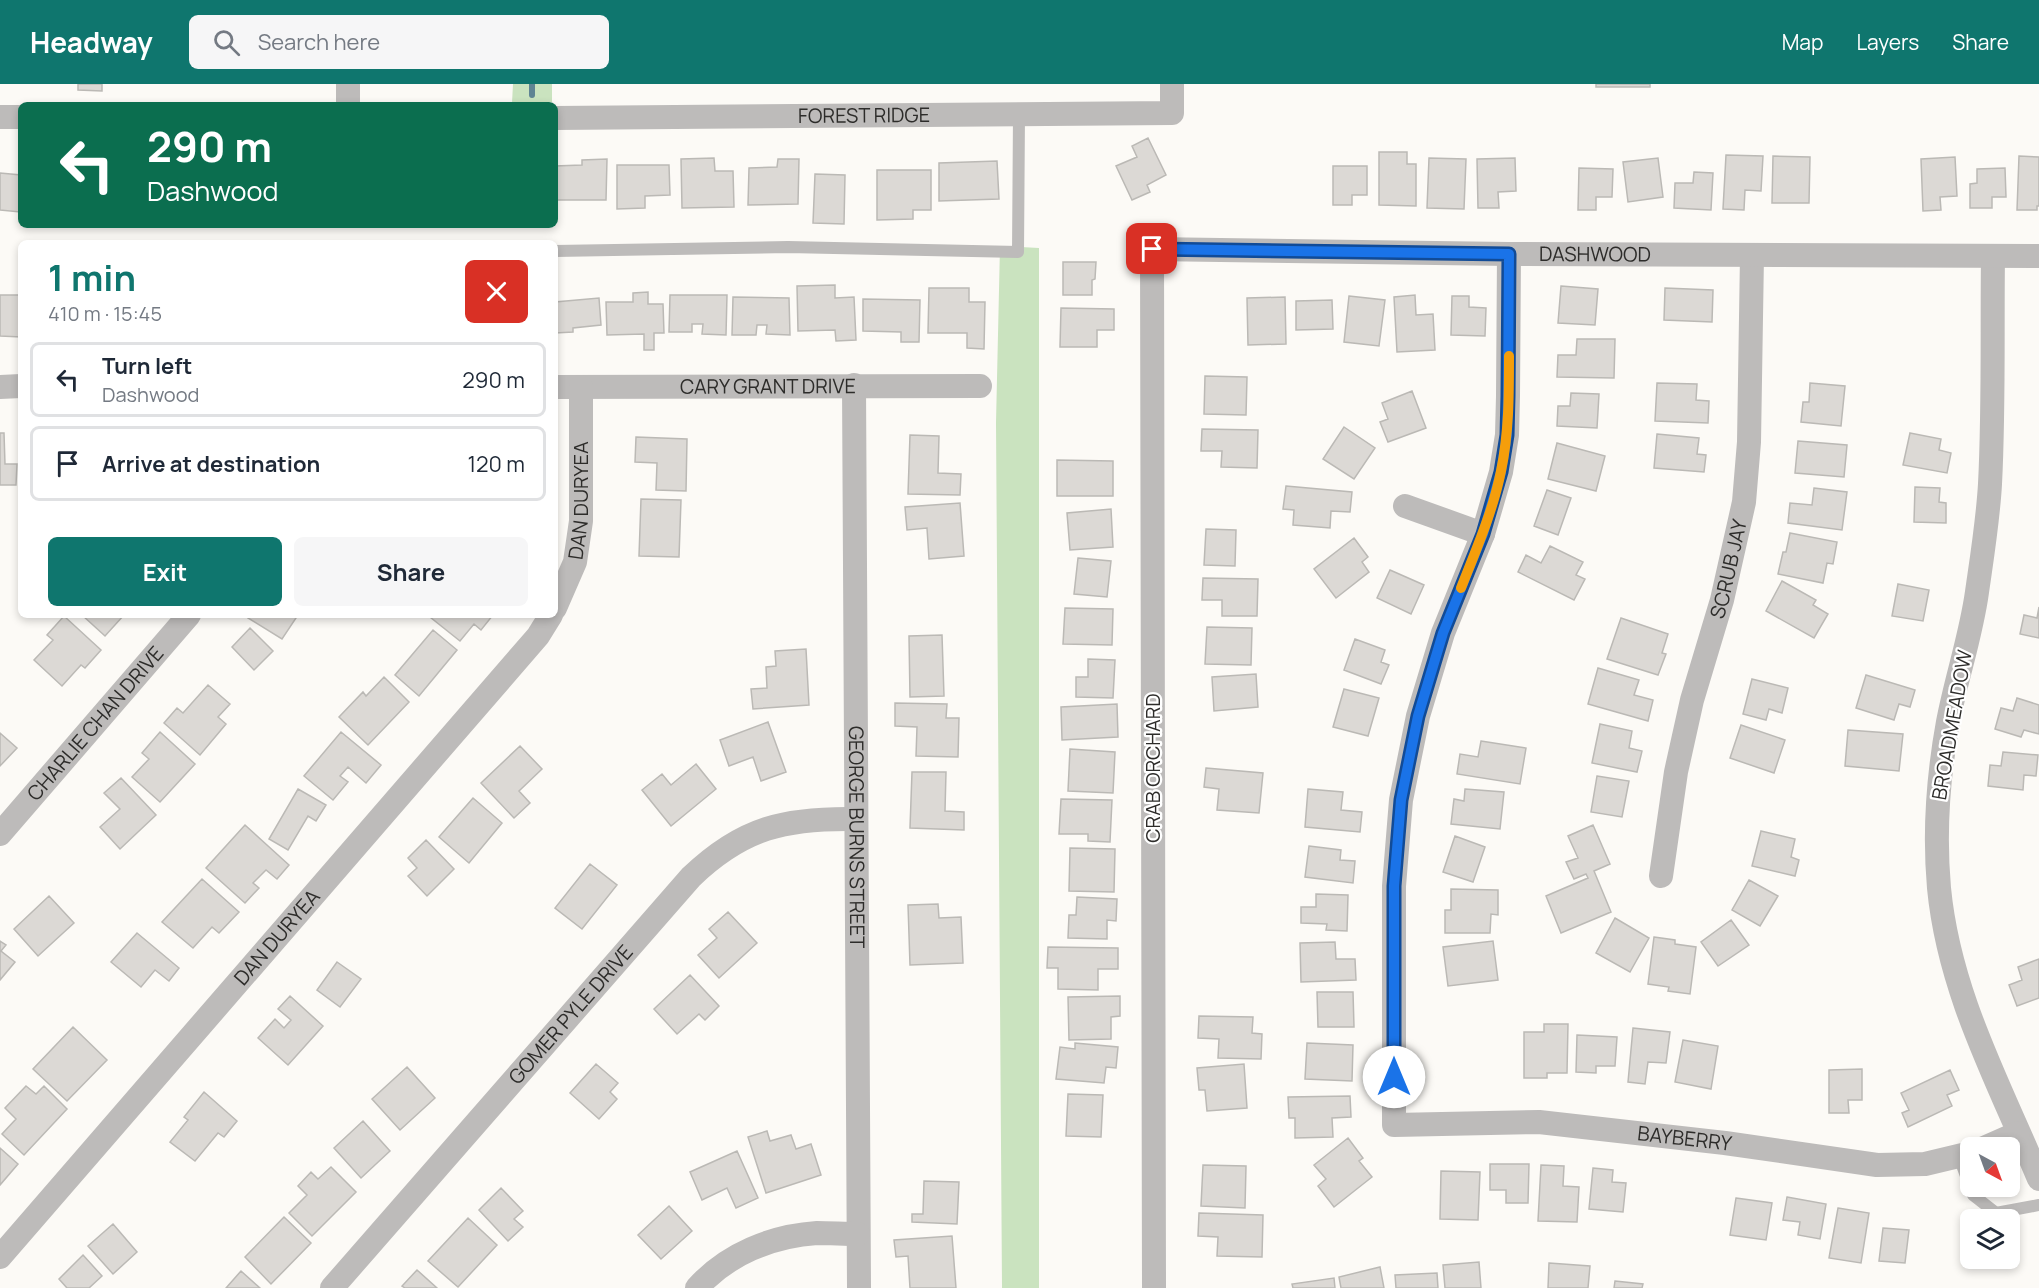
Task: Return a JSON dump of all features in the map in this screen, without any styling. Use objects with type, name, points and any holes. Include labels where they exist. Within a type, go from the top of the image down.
[{"type":"street","points":[[348,84],[348,102]]},
{"type":"street","name":"FOREST RIDGE","points":[[558,118],[1172,113],[1172,84]]},
{"type":"street","points":[[0,117],[18,117]]},
{"type":"street","name":"DASHWOOD","points":[[1152,249],[1509,254],[2039,256]]},
{"type":"street","name":"CRAB ORCHARD","points":[[1152,249],[1154,1288]]},
{"type":"street","points":[[1405,506],[1483,534],[1501,472],[1507,435],[1509,254]]},
{"type":"street","name":"SCRUB JAY","points":[[1661,876],[1677,772],[1692,700],[1722,600],[1744,502],[1749,442],[1752,255]]},
{"type":"street","name":"BROADMEADOW","points":[[1993,256],[1989,487],[1976,595],[1948,721],[1939,777],[1936,833],[1939,889],[1948,944],[1962,999],[2039,1179]]},
{"type":"street","points":[[0,387],[18,386]]},
{"type":"street","name":"GEORGE BURNS STREET","points":[[854,386],[859,1288]]},
{"type":"street","name":"CARY GRANT DRIVE","points":[[558,387],[980,386]]},
{"type":"street","name":"DAN DURYEA","points":[[558,601],[575,562],[581,521],[581,387]]},
{"type":"street","name":"BAYBERRY","points":[[1483,534],[1443,633],[1421,705],[1401,800],[1394,886],[1394,1125],[1539,1122],[1725,1143],[1877,1165],[1925,1164],[1960,1156]]},
{"type":"street","name":"CHARLIE CHAN DRIVE","points":[[0,834],[186,618]]},
{"type":"street","name":"DAN DURYEA","points":[[0,1257],[522,654],[549,618]]},
{"type":"street","name":"GOMER PYLE DRIVE","points":[[332,1288],[691,877],[705,864],[736,842],[770,827],[789,822],[855,819]]},
{"type":"street","points":[[2009,1137],[2018,1133]]},
{"type":"street","points":[[697,1288],[716,1270],[731,1260],[781,1238],[817,1233],[858,1234]]},
{"type":"lane","points":[[558,251],[788,247],[1018,252],[1019,114]]},
{"type":"lane","points":[[1976,1197],[1996,1213],[2039,1205]]},
{"type":"green space","points":[[513,84],[552,84],[552,102],[512,102]]},
{"type":"green space","points":[[1000,246],[1039,248],[1039,1288],[1002,1288],[996,423]]},
{"type":"building","points":[[78,84],[102,84],[102,91],[78,90]]},
{"type":"building","points":[[1596,84],[1650,84],[1650,87],[1596,87]]},
{"type":"building","points":[[1148,138],[1166,175],[1147,185],[1150,192],[1132,200],[1116,166],[1137,157],[1132,146]]},
{"type":"building","points":[[1379,152],[1407,152],[1407,164],[1416,164],[1416,206],[1379,205]]},
{"type":"building","points":[[1726,155],[1763,156],[1761,191],[1745,190],[1744,210],[1723,209]]},
{"type":"building","points":[[1773,156],[1810,157],[1809,203],[1772,203]]},
{"type":"building","points":[[2019,156],[2039,157],[2039,206],[2037,210],[2017,210]]},
{"type":"building","points":[[1955,157],[1957,196],[1940,197],[1941,210],[1923,211],[1921,159]]},
{"type":"building","points":[[714,158],[715,171],[733,171],[734,207],[682,208],[681,159]]},
{"type":"building","points":[[1429,158],[1466,159],[1464,209],[1427,208]]},
{"type":"building","points":[[1515,158],[1516,191],[1498,192],[1499,208],[1478,208],[1477,159]]},
{"type":"building","points":[[1658,158],[1663,197],[1628,202],[1623,162]]},
{"type":"building","points":[[607,159],[606,200],[558,200],[558,166],[582,165],[582,160]]},
{"type":"building","points":[[778,159],[799,159],[798,204],[748,205],[749,168],[777,167]]},
{"type":"building","points":[[997,161],[999,199],[939,201],[939,163]]},
{"type":"building","points":[[617,165],[669,165],[670,195],[645,196],[645,208],[617,209]]},
{"type":"building","points":[[1333,166],[1367,166],[1367,195],[1352,195],[1352,205],[1333,205]]},
{"type":"building","points":[[1579,168],[1613,169],[1612,197],[1596,197],[1596,210],[1578,210]]},
{"type":"building","points":[[2005,168],[2006,197],[1992,197],[1992,208],[1970,208],[1970,184],[1977,183],[1977,169]]},
{"type":"building","points":[[877,170],[931,170],[931,210],[913,210],[913,219],[877,220]]},
{"type":"building","points":[[1694,172],[1713,173],[1711,210],[1674,208],[1675,183],[1693,183]]},
{"type":"building","points":[[0,173],[18,175],[18,212],[0,210]]},
{"type":"building","points":[[815,174],[845,175],[844,224],[813,223]]},
{"type":"building","points":[[1063,262],[1096,262],[1095,279],[1092,280],[1092,295],[1063,295]]},
{"type":"building","points":[[835,285],[835,298],[854,297],[856,340],[836,341],[835,330],[798,331],[797,286]]},
{"type":"building","points":[[1561,286],[1598,289],[1595,325],[1558,323]]},
{"type":"building","points":[[929,288],[969,288],[969,302],[985,302],[984,349],[967,348],[967,333],[928,333]]},
{"type":"building","points":[[1665,288],[1713,290],[1712,322],[1664,320]]},
{"type":"building","points":[[648,292],[648,304],[663,304],[664,333],[654,333],[654,350],[644,350],[644,334],[607,335],[606,302],[633,302],[633,293]]},
{"type":"building","points":[[0,295],[18,295],[18,337],[0,336]]},
{"type":"building","points":[[670,295],[727,295],[726,335],[702,334],[703,324],[692,324],[692,332],[669,332]]},
{"type":"building","points":[[1415,295],[1416,315],[1433,314],[1435,350],[1397,352],[1394,297]]},
{"type":"building","points":[[1349,296],[1385,300],[1379,346],[1344,342]]},
{"type":"building","points":[[1452,296],[1469,296],[1469,307],[1486,308],[1485,336],[1451,335]]},
{"type":"building","points":[[733,297],[789,298],[790,335],[766,334],[767,325],[757,325],[756,335],[732,335]]},
{"type":"building","points":[[1285,297],[1286,344],[1248,345],[1247,298]]},
{"type":"building","points":[[599,298],[601,325],[573,328],[573,332],[558,333],[558,302]]},
{"type":"building","points":[[863,299],[920,300],[919,342],[901,342],[901,332],[863,331]]},
{"type":"building","points":[[1332,300],[1333,329],[1296,330],[1296,301]]},
{"type":"building","points":[[1061,308],[1114,309],[1114,330],[1097,330],[1097,347],[1060,347]]},
{"type":"building","points":[[1577,339],[1615,339],[1614,378],[1557,377],[1558,355],[1576,355]]},
{"type":"building","points":[[1205,376],[1247,377],[1246,415],[1204,414]]},
{"type":"building","points":[[1657,383],[1697,384],[1696,400],[1709,401],[1708,423],[1655,421]]},
{"type":"building","points":[[1810,383],[1845,386],[1841,426],[1801,422],[1803,402],[1809,402]]},
{"type":"building","points":[[1412,391],[1426,428],[1388,442],[1380,422],[1388,419],[1382,403]]},
{"type":"building","points":[[1571,393],[1599,394],[1597,428],[1557,426],[1558,406],[1570,406]]},
{"type":"building","points":[[1344,427],[1375,448],[1354,479],[1323,459]]},
{"type":"building","points":[[1202,429],[1258,430],[1257,468],[1221,467],[1222,451],[1201,451]]},
{"type":"building","points":[[0,433],[4,433],[5,464],[17,464],[16,485],[0,485]]},
{"type":"building","points":[[1910,433],[1941,439],[1939,450],[1951,453],[1947,473],[1903,465]]},
{"type":"building","points":[[1657,434],[1699,438],[1697,454],[1706,455],[1704,472],[1654,468]]},
{"type":"building","points":[[910,435],[939,436],[938,473],[961,474],[960,495],[908,494]]},
{"type":"building","points":[[636,437],[687,439],[686,491],[656,490],[657,463],[635,462]]},
{"type":"building","points":[[1798,441],[1847,445],[1844,477],[1795,473]]},
{"type":"building","points":[[1557,443],[1605,456],[1596,491],[1548,479]]},
{"type":"building","points":[[1057,460],[1113,461],[1113,496],[1057,496]]},
{"type":"building","points":[[1286,486],[1352,492],[1350,512],[1331,511],[1330,528],[1293,525],[1294,510],[1283,509]]},
{"type":"building","points":[[1915,487],[1940,488],[1939,502],[1946,503],[1946,523],[1914,522]]},
{"type":"building","points":[[1814,488],[1847,492],[1842,530],[1788,523],[1790,503],[1812,505]]},
{"type":"building","points":[[1547,490],[1571,498],[1558,535],[1534,526]]},
{"type":"building","points":[[641,499],[681,500],[679,557],[639,556]]},
{"type":"building","points":[[960,503],[964,556],[929,559],[927,528],[907,530],[905,507]]},
{"type":"building","points":[[1111,509],[1113,547],[1070,550],[1067,513]]},
{"type":"building","points":[[1206,529],[1236,530],[1235,566],[1204,565]]},
{"type":"building","points":[[1790,533],[1837,542],[1833,564],[1827,563],[1823,583],[1778,574]]},
{"type":"building","points":[[1354,538],[1368,557],[1362,562],[1369,572],[1336,598],[1314,569]]},
{"type":"building","points":[[1550,546],[1583,562],[1576,575],[1585,579],[1574,600],[1518,572],[1526,555],[1541,563]]},
{"type":"building","points":[[1078,558],[1111,561],[1107,597],[1074,594]]},
{"type":"building","points":[[1390,570],[1424,585],[1411,614],[1377,598]]},
{"type":"building","points":[[1203,578],[1258,579],[1257,616],[1222,616],[1222,600],[1202,600]]},
{"type":"building","points":[[1782,581],[1816,600],[1813,605],[1828,614],[1814,638],[1766,611]]},
{"type":"building","points":[[1898,584],[1929,590],[1923,621],[1892,616]]},
{"type":"building","points":[[2039,607],[2039,638],[2020,634],[2024,615],[2037,618]]},
{"type":"building","points":[[1065,608],[1113,609],[1112,645],[1063,644]]},
{"type":"building","points":[[62,618],[66,618],[101,650],[85,668],[81,665],[62,686],[34,660],[53,640],[47,635]]},
{"type":"building","points":[[85,618],[121,618],[105,636]]},
{"type":"building","points":[[248,618],[296,618],[282,639]]},
{"type":"building","points":[[431,618],[491,618],[481,630],[474,624],[460,641]]},
{"type":"building","points":[[1621,618],[1668,634],[1662,653],[1666,654],[1658,675],[1607,659]]},
{"type":"building","points":[[1207,627],[1252,628],[1251,665],[1205,664]]},
{"type":"building","points":[[250,628],[273,651],[254,670],[232,647]]},
{"type":"building","points":[[433,630],[457,650],[419,696],[395,675]]},
{"type":"building","points":[[942,635],[944,696],[910,697],[909,636]]},
{"type":"building","points":[[1355,639],[1385,650],[1381,662],[1389,665],[1381,684],[1344,670]]},
{"type":"building","points":[[806,649],[809,705],[753,709],[751,689],[767,688],[766,667],[776,666],[775,651]]},
{"type":"building","points":[[1088,659],[1115,660],[1113,698],[1076,697],[1076,677],[1088,677]]},
{"type":"building","points":[[1598,668],[1639,680],[1634,695],[1653,700],[1648,721],[1588,704]]},
{"type":"building","points":[[1256,674],[1258,707],[1214,711],[1212,677]]},
{"type":"building","points":[[1866,675],[1915,690],[1910,707],[1899,704],[1894,720],[1856,708]]},
{"type":"building","points":[[384,677],[409,702],[368,745],[339,717],[363,692],[366,696]]},
{"type":"building","points":[[1752,679],[1788,688],[1782,713],[1769,709],[1766,720],[1743,714]]},
{"type":"building","points":[[208,685],[230,704],[218,717],[226,724],[200,755],[164,723],[177,708],[183,713]]},
{"type":"building","points":[[1344,689],[1379,698],[1368,736],[1333,727]]},
{"type":"building","points":[[2017,698],[2039,705],[2039,734],[2024,730],[2021,737],[1995,729],[2001,708],[2013,711]]},
{"type":"building","points":[[895,703],[947,704],[946,718],[959,718],[958,757],[916,756],[917,727],[895,726]]},
{"type":"building","points":[[1117,704],[1118,737],[1062,740],[1061,707]]},
{"type":"building","points":[[768,722],[786,772],[761,781],[753,757],[729,766],[720,740]]},
{"type":"building","points":[[1600,724],[1632,731],[1629,748],[1642,751],[1637,772],[1592,763]]},
{"type":"building","points":[[1741,725],[1785,740],[1774,773],[1730,758]]},
{"type":"building","points":[[1848,730],[1903,734],[1899,771],[1845,766]]},
{"type":"building","points":[[160,732],[195,764],[160,802],[132,777],[149,759],[142,753]]},
{"type":"building","points":[[341,732],[381,765],[366,783],[348,767],[340,776],[348,782],[333,800],[304,776]]},
{"type":"building","points":[[0,733],[17,748],[0,766]]},
{"type":"building","points":[[1481,741],[1526,748],[1520,784],[1457,774],[1460,754],[1478,757]]},
{"type":"building","points":[[520,746],[542,769],[519,791],[530,803],[514,818],[481,783]]},
{"type":"building","points":[[1070,749],[1115,752],[1113,793],[1068,791]]},
{"type":"building","points":[[2003,752],[2038,755],[2036,776],[2024,775],[2023,790],[1988,786],[1990,765],[2001,766]]},
{"type":"building","points":[[696,764],[716,789],[671,826],[642,790],[662,774],[671,785]]},
{"type":"building","points":[[1206,768],[1263,773],[1259,813],[1217,810],[1219,789],[1204,787]]},
{"type":"building","points":[[912,772],[946,772],[945,811],[964,812],[964,830],[910,828]]},
{"type":"building","points":[[1597,776],[1629,781],[1622,817],[1591,812]]},
{"type":"building","points":[[121,778],[156,815],[120,849],[100,827],[120,809],[104,793]]},
{"type":"building","points":[[298,789],[326,805],[316,821],[308,816],[288,850],[269,839]]},
{"type":"building","points":[[1308,789],[1343,792],[1341,810],[1362,812],[1360,832],[1305,827]]},
{"type":"building","points":[[1465,789],[1504,792],[1500,829],[1451,824],[1454,799],[1464,801]]},
{"type":"building","points":[[473,798],[502,823],[469,863],[439,837]]},
{"type":"building","points":[[1061,799],[1112,800],[1110,842],[1088,841],[1088,834],[1059,834]]},
{"type":"building","points":[[245,825],[289,865],[277,879],[266,870],[253,883],[259,888],[245,903],[206,868]]},
{"type":"building","points":[[1593,825],[1610,864],[1594,871],[1611,912],[1561,933],[1546,896],[1588,878],[1586,874],[1574,879],[1566,862],[1578,858],[1568,836]]},
{"type":"building","points":[[1761,831],[1795,839],[1791,857],[1799,860],[1795,876],[1752,866]]},
{"type":"building","points":[[1455,836],[1485,847],[1473,882],[1443,872]]},
{"type":"building","points":[[426,840],[454,869],[427,896],[408,876],[417,868],[408,858]]},
{"type":"building","points":[[1309,846],[1341,850],[1340,860],[1355,861],[1353,883],[1305,877]]},
{"type":"building","points":[[1070,848],[1115,849],[1114,892],[1069,891]]},
{"type":"building","points":[[590,864],[617,885],[582,929],[555,908]]},
{"type":"building","points":[[202,879],[239,912],[219,933],[212,927],[193,948],[162,922]]},
{"type":"building","points":[[1749,880],[1778,896],[1760,926],[1732,910]]},
{"type":"building","points":[[1451,889],[1498,890],[1498,915],[1491,914],[1490,933],[1445,933],[1445,910],[1451,910]]},
{"type":"building","points":[[1316,894],[1348,895],[1347,931],[1326,930],[1327,924],[1301,923],[1301,907],[1316,907]]},
{"type":"building","points":[[49,896],[74,923],[38,956],[14,929]]},
{"type":"building","points":[[1077,897],[1117,899],[1116,921],[1107,920],[1107,939],[1068,938],[1069,915],[1076,915]]},
{"type":"building","points":[[938,904],[939,918],[961,917],[963,963],[910,965],[908,905]]},
{"type":"building","points":[[728,912],[757,943],[719,978],[698,955],[717,938],[709,929]]},
{"type":"building","points":[[1615,918],[1649,938],[1630,972],[1596,953]]},
{"type":"building","points":[[1731,920],[1749,945],[1718,966],[1701,942]]},
{"type":"building","points":[[137,933],[179,968],[169,981],[155,970],[141,987],[111,962]]},
{"type":"building","points":[[1654,937],[1675,940],[1675,944],[1696,947],[1690,994],[1668,991],[1669,987],[1648,984]]},
{"type":"building","points":[[0,941],[6,945],[1,951],[15,962],[0,980]]},
{"type":"building","points":[[1493,941],[1498,980],[1448,986],[1443,947]]},
{"type":"building","points":[[1335,942],[1336,959],[1355,959],[1356,980],[1301,982],[1300,943]]},
{"type":"building","points":[[1048,947],[1118,948],[1118,969],[1098,969],[1098,990],[1058,989],[1058,968],[1047,968]]},
{"type":"building","points":[[2039,959],[2039,998],[2017,1006],[2009,985],[2022,980],[2018,967]]},
{"type":"building","points":[[337,962],[361,979],[340,1007],[317,990]]},
{"type":"building","points":[[690,975],[719,1006],[705,1020],[699,1014],[677,1034],[654,1009]]},
{"type":"building","points":[[1317,992],[1353,992],[1354,1027],[1318,1027]]},
{"type":"building","points":[[290,996],[323,1026],[288,1065],[258,1038],[275,1019],[284,1028],[291,1020],[278,1009]]},
{"type":"building","points":[[1120,996],[1120,1016],[1111,1017],[1111,1039],[1069,1040],[1068,997]]},
{"type":"building","points":[[1199,1016],[1253,1017],[1252,1033],[1262,1034],[1261,1059],[1218,1058],[1219,1039],[1198,1038]]},
{"type":"building","points":[[1544,1024],[1568,1024],[1567,1073],[1547,1073],[1547,1078],[1524,1078],[1524,1032],[1544,1032]]},
{"type":"building","points":[[73,1027],[107,1060],[67,1101],[33,1069]]},
{"type":"building","points":[[1633,1028],[1670,1032],[1666,1063],[1648,1062],[1645,1084],[1628,1082]]},
{"type":"building","points":[[1577,1035],[1617,1037],[1615,1066],[1596,1066],[1596,1073],[1576,1072]]},
{"type":"building","points":[[1683,1040],[1718,1046],[1711,1089],[1675,1082]]},
{"type":"building","points":[[1075,1043],[1118,1047],[1116,1068],[1106,1067],[1104,1083],[1056,1079],[1060,1047],[1075,1049]]},
{"type":"building","points":[[1307,1043],[1353,1045],[1352,1081],[1305,1079]]},
{"type":"building","points":[[596,1064],[618,1083],[610,1092],[617,1099],[599,1119],[570,1093]]},
{"type":"building","points":[[1244,1064],[1247,1108],[1207,1111],[1205,1090],[1199,1090],[1197,1068]]},
{"type":"building","points":[[407,1067],[435,1098],[400,1130],[372,1099]]},
{"type":"building","points":[[1862,1069],[1862,1100],[1848,1100],[1849,1113],[1829,1113],[1829,1070]]},
{"type":"building","points":[[1950,1070],[1959,1090],[1947,1095],[1952,1106],[1908,1127],[1902,1113],[1909,1110],[1901,1093]]},
{"type":"building","points":[[26,1086],[36,1094],[44,1086],[67,1109],[24,1155],[2,1134],[16,1119],[5,1108]]},
{"type":"building","points":[[204,1092],[237,1121],[224,1137],[218,1133],[195,1161],[170,1142],[188,1120],[184,1117]]},
{"type":"building","points":[[1068,1094],[1103,1095],[1101,1137],[1066,1136]]},
{"type":"building","points":[[1350,1096],[1351,1117],[1332,1118],[1333,1137],[1295,1138],[1295,1118],[1289,1118],[1288,1097]]},
{"type":"building","points":[[363,1121],[390,1151],[361,1178],[334,1148]]},
{"type":"building","points":[[767,1131],[770,1141],[791,1135],[796,1149],[811,1144],[821,1175],[766,1193],[748,1137]]},
{"type":"building","points":[[1348,1138],[1363,1158],[1359,1161],[1372,1177],[1334,1207],[1318,1186],[1326,1179],[1314,1165]]},
{"type":"building","points":[[0,1148],[18,1164],[0,1185]]},
{"type":"building","points":[[737,1151],[758,1198],[736,1208],[727,1188],[702,1200],[690,1172]]},
{"type":"building","points":[[1490,1164],[1529,1164],[1528,1203],[1506,1203],[1506,1190],[1490,1190]]},
{"type":"building","points":[[1203,1165],[1246,1166],[1245,1208],[1201,1206]]},
{"type":"building","points":[[1541,1165],[1564,1166],[1563,1186],[1579,1187],[1577,1222],[1538,1221]]},
{"type":"building","points":[[331,1167],[356,1192],[312,1236],[289,1213],[307,1195],[298,1186],[311,1172],[318,1179]]},
{"type":"building","points":[[1593,1168],[1613,1170],[1612,1182],[1626,1183],[1623,1212],[1589,1209]]},
{"type":"building","points":[[1441,1171],[1480,1172],[1478,1220],[1440,1219]]},
{"type":"building","points":[[924,1181],[959,1182],[957,1224],[912,1222],[912,1214],[923,1214]]},
{"type":"building","points":[[501,1188],[523,1211],[514,1219],[523,1227],[508,1241],[479,1210]]},
{"type":"building","points":[[1787,1197],[1826,1204],[1820,1239],[1798,1235],[1800,1222],[1783,1220]]},
{"type":"building","points":[[1736,1198],[1772,1203],[1766,1240],[1730,1235]]},
{"type":"building","points":[[669,1206],[692,1231],[661,1259],[638,1235]]},
{"type":"building","points":[[1838,1208],[1869,1213],[1861,1263],[1829,1258]]},
{"type":"building","points":[[1199,1213],[1263,1215],[1262,1257],[1217,1256],[1218,1237],[1198,1236]]},
{"type":"building","points":[[284,1217],[311,1243],[271,1284],[245,1257]]},
{"type":"building","points":[[468,1218],[497,1245],[458,1287],[428,1261]]},
{"type":"building","points":[[113,1224],[137,1252],[113,1274],[88,1246]]},
{"type":"building","points":[[1883,1228],[1909,1230],[1905,1263],[1879,1261]]},
{"type":"building","points":[[952,1236],[956,1288],[910,1288],[908,1256],[896,1257],[894,1240]]},
{"type":"building","points":[[83,1255],[102,1276],[89,1288],[67,1288],[59,1279]]},
{"type":"building","points":[[1479,1262],[1481,1288],[1445,1288],[1443,1265]]},
{"type":"building","points":[[1549,1263],[1590,1266],[1588,1288],[1548,1288]]},
{"type":"building","points":[[1380,1267],[1384,1288],[1341,1288],[1339,1277]]},
{"type":"building","points":[[417,1270],[437,1288],[405,1288],[402,1286]]},
{"type":"building","points":[[241,1271],[260,1288],[226,1288]]},
{"type":"building","points":[[1437,1273],[1438,1288],[1396,1288],[1395,1275]]},
{"type":"building","points":[[1334,1278],[1335,1288],[1293,1288],[1292,1284]]},
{"type":"building","points":[[1615,1281],[1643,1284],[1642,1288],[1614,1288]]},
{"type":"waterway","points":[[532,84],[532,95]]},
{"type":"slow traffic","points":[[1461,588],[1483,534],[1501,472],[1507,435],[1509,356]]},
{"type":"route","points":[[1152,249],[1509,254],[1507,435],[1501,472],[1483,534],[1443,633],[1418,716],[1401,800],[1394,886],[1394,1077]]}]
